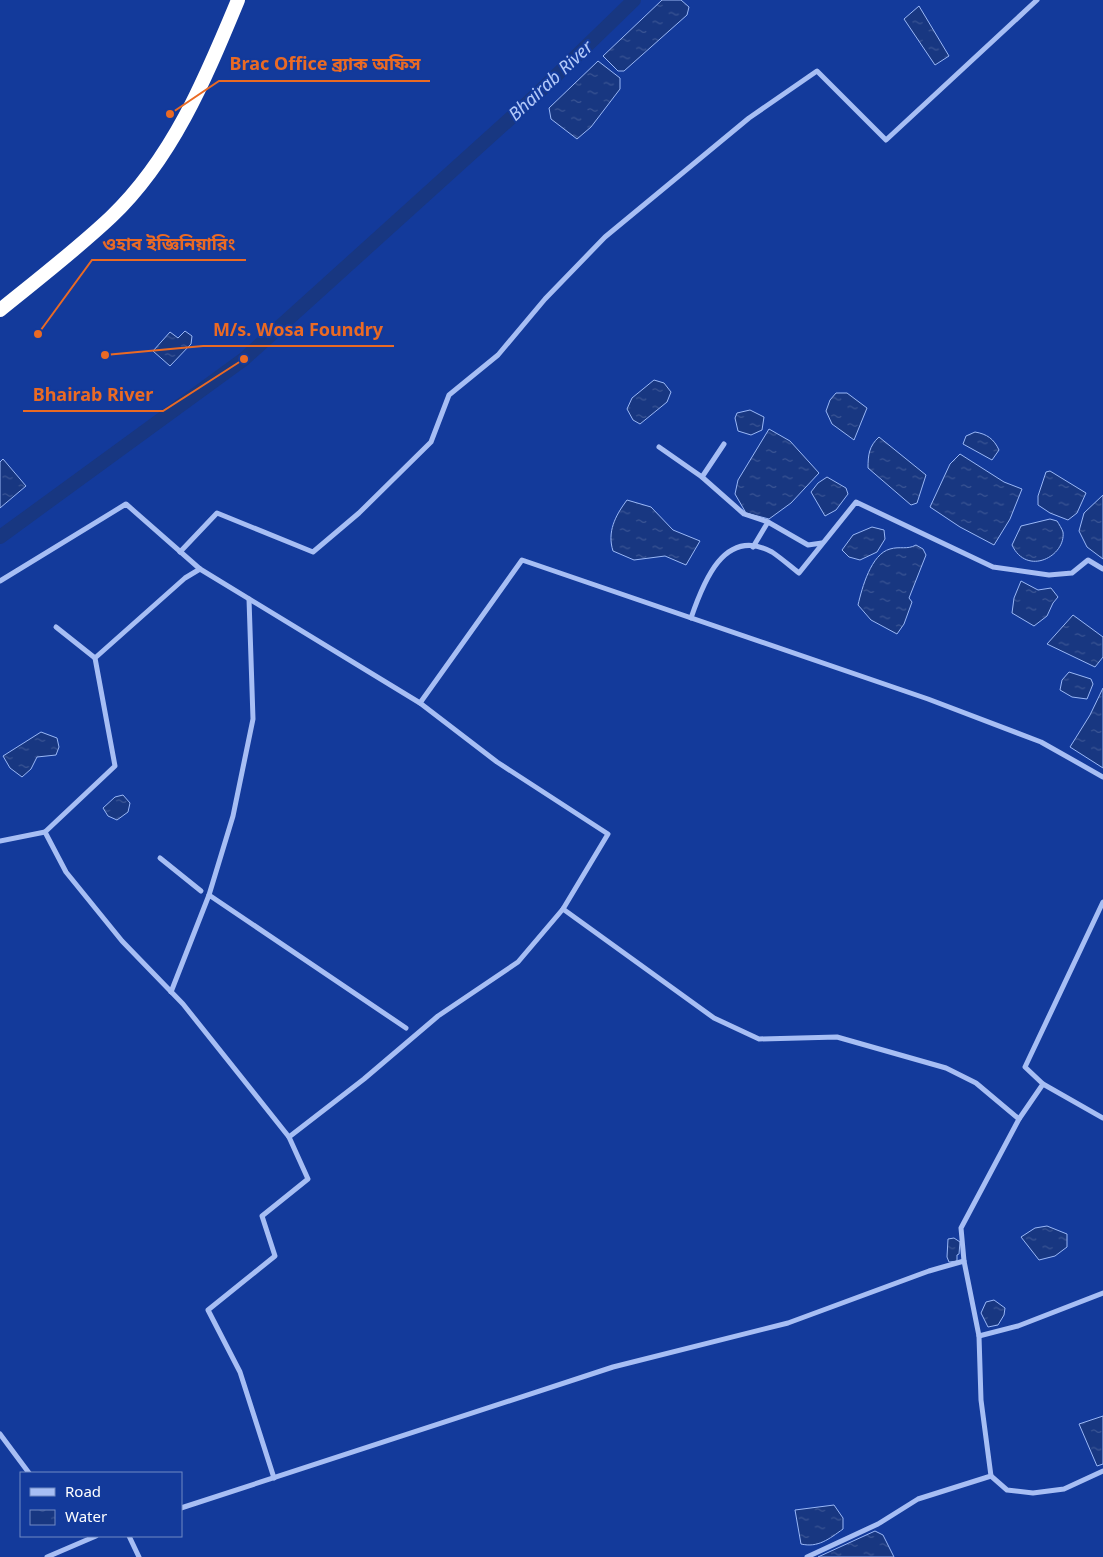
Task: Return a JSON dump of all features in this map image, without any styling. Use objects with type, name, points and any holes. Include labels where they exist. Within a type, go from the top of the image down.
[{"type":"highway","points":[[0,310],[111,217],[147,176],[191,106],[238,0]]},
{"type":"street","points":[[180,552],[217,513],[312,552],[360,513],[431,442],[449,395],[498,355],[545,300],[605,237],[749,118],[817,71],[886,140],[1037,0]]},
{"type":"street","points":[[702,477],[724,444]]},
{"type":"street","points":[[659,447],[702,477],[744,514],[768,522],[808,546],[823,543]]},
{"type":"street","points":[[690,618],[711,569],[730,550],[747,545],[771,552],[799,573],[856,502],[993,566],[1049,575],[1072,573],[1088,560],[1103,569]]},
{"type":"street","points":[[0,581],[126,504],[200,569],[420,703],[497,762],[608,834],[563,909],[518,962],[438,1016],[364,1079],[289,1137]]},
{"type":"street","points":[[753,547],[768,522]]},
{"type":"street","points":[[420,703],[522,560],[928,699],[1041,742],[1103,777]]},
{"type":"street","points":[[95,658],[185,578],[200,569]]},
{"type":"street","points":[[171,992],[208,895],[233,816],[253,719],[249,599]]},
{"type":"street","points":[[0,841],[45,832],[115,766],[95,658],[56,627]]},
{"type":"street","points":[[45,832],[66,872],[122,942],[171,992],[289,1137],[308,1179],[262,1216],[275,1256],[208,1310],[240,1372],[274,1478]]},
{"type":"street","points":[[160,858],[201,891]]},
{"type":"street","points":[[208,895],[406,1028]]},
{"type":"street","points":[[1103,902],[1025,1067],[1043,1084],[1103,1118]]},
{"type":"street","points":[[563,909],[714,1018],[759,1039],[837,1037],[946,1068],[976,1083],[1019,1119]]},
{"type":"street","points":[[1043,1084],[1019,1119],[961,1228],[964,1261],[979,1336],[981,1400],[992,1476],[1007,1490],[1033,1493],[1064,1489],[1103,1471]]},
{"type":"street","points":[[182,1508],[613,1367],[788,1323],[929,1271],[964,1261]]},
{"type":"street","points":[[979,1336],[1018,1326],[1103,1293]]},
{"type":"street","points":[[0,1434],[28,1472]]},
{"type":"street","points":[[807,1557],[878,1524],[918,1499],[992,1476]]},
{"type":"street","points":[[47,1557],[86,1537]]},
{"type":"street","points":[[129,1537],[139,1557]]},
{"type":"water","points":[[662,0],[681,0],[689,7],[687,15],[624,71],[618,71],[603,56]]},
{"type":"water","points":[[919,6],[949,56],[935,65],[904,19]]},
{"type":"water","points":[[598,61],[620,78],[620,89],[591,127],[577,139],[551,119],[549,108]]},
{"type":"water","points":[[185,331],[192,336],[191,344],[170,366],[153,351],[170,332],[178,338]]},
{"type":"water","points":[[654,380],[664,383],[671,392],[667,402],[640,424],[633,420],[627,409],[632,398]]},
{"type":"water","points":[[836,393],[847,393],[867,408],[854,440],[832,424],[826,411],[830,400]]},
{"type":"water","points":[[750,410],[764,417],[762,430],[751,435],[738,431],[735,418],[737,413]]},
{"type":"water","points":[[769,429],[790,441],[819,473],[791,503],[769,519],[746,513],[735,494],[738,480]]},
{"type":"water","points":[[975,432],[990,438],[997,446],[999,450],[992,460],[963,444],[966,436]]},
{"type":"water","points":[[879,437],[926,475],[917,503],[911,505],[868,468],[870,451]]},
{"type":"water","points":[[960,454],[1004,482],[1022,489],[1010,519],[994,545],[960,527],[930,507],[950,464]]},
{"type":"water","points":[[3,459],[26,486],[0,508],[0,462]]},
{"type":"water","points":[[1050,471],[1086,493],[1077,513],[1068,520],[1050,513],[1038,505],[1038,496],[1046,472]]},
{"type":"water","points":[[827,477],[846,488],[848,494],[836,510],[825,516],[811,492],[818,483]]},
{"type":"water","points":[[1103,495],[1103,559],[1087,547],[1079,531],[1084,513]]},
{"type":"water","points":[[627,500],[651,507],[673,530],[700,541],[686,565],[665,556],[634,560],[613,551],[611,537],[613,524]]},
{"type":"water","points":[[1050,519],[1057,521],[1063,532],[1062,541],[1058,549],[1044,560],[1027,560],[1019,555],[1012,545],[1021,526]]},
{"type":"water","points":[[872,527],[884,530],[885,539],[877,552],[860,560],[849,557],[842,550],[853,535]]},
{"type":"water","points":[[916,545],[923,549],[926,555],[909,598],[912,602],[904,624],[897,634],[871,620],[858,605],[868,572],[878,557],[890,549]]},
{"type":"water","points":[[1021,581],[1038,590],[1051,588],[1058,597],[1047,616],[1034,626],[1012,613],[1014,598]]},
{"type":"water","points":[[1073,615],[1103,637],[1103,657],[1095,667],[1047,644]]},
{"type":"water","points":[[1069,672],[1091,679],[1093,684],[1087,699],[1072,697],[1060,690],[1062,680]]},
{"type":"water","points":[[1103,688],[1103,768],[1070,747],[1090,715]]},
{"type":"water","points":[[41,732],[57,738],[59,747],[56,755],[37,757],[31,769],[22,777],[10,768],[3,756]]},
{"type":"water","points":[[123,795],[130,803],[128,812],[117,820],[108,816],[103,808],[115,797]]},
{"type":"water","points":[[1047,1226],[1067,1234],[1067,1247],[1055,1256],[1039,1260],[1021,1237],[1035,1228]]},
{"type":"water","points":[[954,1238],[960,1242],[959,1254],[957,1255],[957,1261],[949,1262],[947,1257],[948,1239]]},
{"type":"water","points":[[994,1300],[1005,1308],[1004,1315],[998,1325],[988,1327],[981,1313],[986,1302]]},
{"type":"water","points":[[1103,1416],[1103,1464],[1097,1466],[1079,1424]]},
{"type":"water","points":[[834,1505],[843,1518],[843,1529],[818,1544],[801,1544],[795,1510]]},
{"type":"water","points":[[875,1531],[883,1535],[894,1557],[818,1557]]},
{"type":"waterway","name":"Bhairab River","points":[[0,537],[244,359],[534,97],[634,0]]},
{"type":"place","name":"Brac Office ব্র্যাক অফিস","points":[[170,114]]},
{"type":"place","name":"ওহাব ইজ্ঞিনিয়ারিং","points":[[38,334]]},
{"type":"place","name":"M/s. Wosa Foundry","points":[[105,355]]},
{"type":"place","name":"Bhairab River","points":[[244,359]]}]
